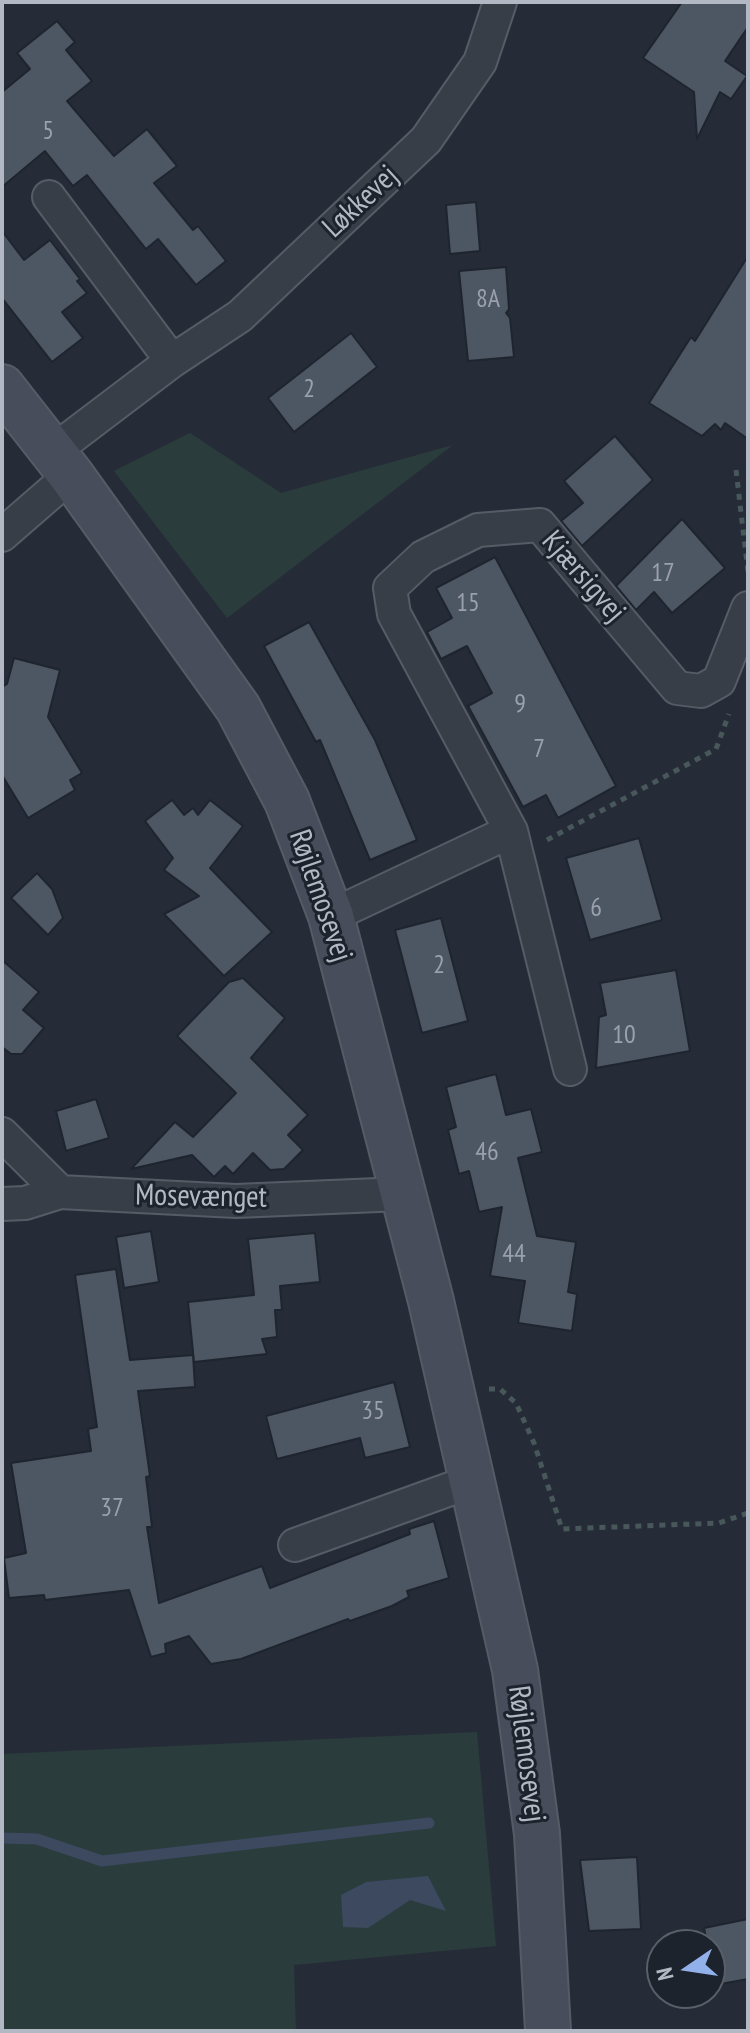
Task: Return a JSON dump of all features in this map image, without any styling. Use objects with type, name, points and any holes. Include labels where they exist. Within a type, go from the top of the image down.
[{"type":"street","name":"Løkkevej","points":[[2,535],[62,464],[172,361],[240,316],[426,140],[480,62],[500,2]]},
{"type":"street","points":[[49,197],[172,361]]},
{"type":"street","name":"Røjlemosevej","points":[[2,387],[62,464],[238,708],[287,801],[331,916],[475,1480],[515,1670],[537,1834],[548,2031]]},
{"type":"street","name":"Kjærsigvej","points":[[570,1069],[511,831],[394,614],[390,588],[423,557],[478,530],[540,525],[677,688],[701,691],[719,681],[748,608]]},
{"type":"street","points":[[331,916],[511,831]]},
{"type":"street","points":[[2,1134],[60,1192]]},
{"type":"street","name":"Mosevænget","points":[[2,1204],[25,1203],[60,1192],[236,1201],[402,1194]]},
{"type":"street","points":[[295,1545],[475,1480]]},
{"type":"path","points":[[736,470],[748,572]]},
{"type":"path","points":[[511,831],[536,846],[716,749],[732,706]]},
{"type":"path","points":[[453,1390],[500,1389],[516,1403],[534,1443],[562,1529],[719,1523],[748,1513]]},
{"type":"shaded area","points":[[190,433],[281,493],[453,445],[227,618],[114,471]]},
{"type":"shaded area","points":[[477,1732],[496,1946],[294,1965],[296,2031],[2,2031],[2,1754]]},
{"type":"water","points":[[428,1876],[446,1911],[410,1900],[368,1928],[343,1927],[341,1895],[366,1882]]},
{"type":"building","points":[[682,2],[748,2],[748,27],[725,61],[747,76],[731,99],[720,92],[697,139],[694,92],[643,58]]},
{"type":"building","points":[[57,21],[75,42],[66,50],[92,81],[67,101],[114,156],[147,129],[177,166],[154,183],[193,230],[198,226],[226,261],[196,285],[158,239],[146,249],[87,175],[73,186],[45,151],[2,187],[2,92],[30,69],[17,53]]},
{"type":"building","points":[[476,202],[480,251],[450,254],[446,205]]},
{"type":"building","points":[[2,231],[24,260],[50,240],[87,293],[62,312],[83,338],[52,362],[2,298]]},
{"type":"building","points":[[748,256],[748,439],[725,423],[721,430],[715,424],[702,436],[649,403],[691,337],[695,341]]},
{"type":"building","points":[[506,267],[509,309],[506,313],[510,318],[514,357],[468,361],[459,271]]},
{"type":"building","points":[[351,333],[377,367],[294,432],[268,398]]},
{"type":"building","points":[[615,436],[653,480],[582,546],[561,521],[583,503],[564,481]]},
{"type":"building","points":[[682,519],[725,568],[672,613],[654,592],[636,610],[616,586]]},
{"type":"building","points":[[495,557],[616,786],[558,818],[546,795],[523,807],[468,706],[492,693],[467,646],[441,659],[427,632],[452,618],[436,588]]},
{"type":"building","points":[[309,622],[375,740],[417,840],[370,860],[320,740],[316,742],[264,646]]},
{"type":"building","points":[[14,658],[60,670],[48,717],[82,773],[70,780],[75,790],[28,818],[2,775],[2,687],[7,684]]},
{"type":"building","points":[[172,800],[184,815],[193,808],[198,815],[210,800],[243,826],[210,868],[272,932],[224,976],[164,914],[199,896],[164,870],[173,858],[145,821]]},
{"type":"building","points":[[639,838],[662,920],[590,940],[566,858]]},
{"type":"building","points":[[37,873],[52,889],[63,918],[48,935],[11,898]]},
{"type":"building","points":[[441,918],[468,1021],[422,1033],[395,930]]},
{"type":"building","points":[[2,960],[39,992],[23,1010],[44,1028],[22,1054],[11,1054],[2,1047]]},
{"type":"building","points":[[676,970],[690,1051],[596,1068],[599,1017],[606,1015],[600,983]]},
{"type":"building","points":[[243,978],[285,1018],[251,1058],[308,1115],[288,1135],[303,1150],[284,1169],[270,1170],[253,1153],[233,1174],[225,1166],[214,1177],[192,1155],[131,1169],[175,1122],[193,1137],[236,1093],[177,1036],[229,982]]},
{"type":"building","points":[[496,1074],[506,1115],[531,1109],[542,1152],[518,1158],[537,1236],[576,1242],[568,1292],[577,1294],[572,1331],[518,1323],[525,1281],[490,1276],[502,1207],[479,1212],[469,1171],[459,1174],[448,1130],[456,1127],[446,1087]]},
{"type":"building","points":[[96,1099],[109,1138],[66,1151],[56,1111]]},
{"type":"building","points":[[151,1231],[159,1282],[124,1288],[116,1237]]},
{"type":"building","points":[[315,1233],[320,1282],[280,1286],[282,1310],[275,1310],[277,1337],[262,1339],[267,1354],[194,1362],[188,1302],[254,1295],[248,1239]]},
{"type":"building","points":[[116,1269],[130,1360],[193,1355],[195,1387],[138,1391],[150,1476],[146,1477],[152,1527],[147,1527],[159,1603],[262,1566],[270,1588],[410,1534],[409,1529],[434,1521],[449,1578],[407,1591],[409,1597],[392,1606],[241,1659],[211,1664],[189,1636],[165,1644],[166,1653],[151,1657],[129,1590],[45,1600],[44,1595],[9,1598],[4,1558],[26,1553],[11,1463],[91,1451],[88,1429],[97,1427],[75,1275]]},
{"type":"building","points":[[394,1382],[410,1447],[365,1458],[360,1438],[277,1459],[266,1416]]},
{"type":"building","points":[[637,1857],[641,1929],[589,1931],[580,1860]]},
{"type":"building","points":[[748,1919],[748,1979],[726,1983],[726,1929],[704,1928]]},
{"type":"waterway","points":[[2,1838],[37,1839],[102,1861],[429,1823]]}]
